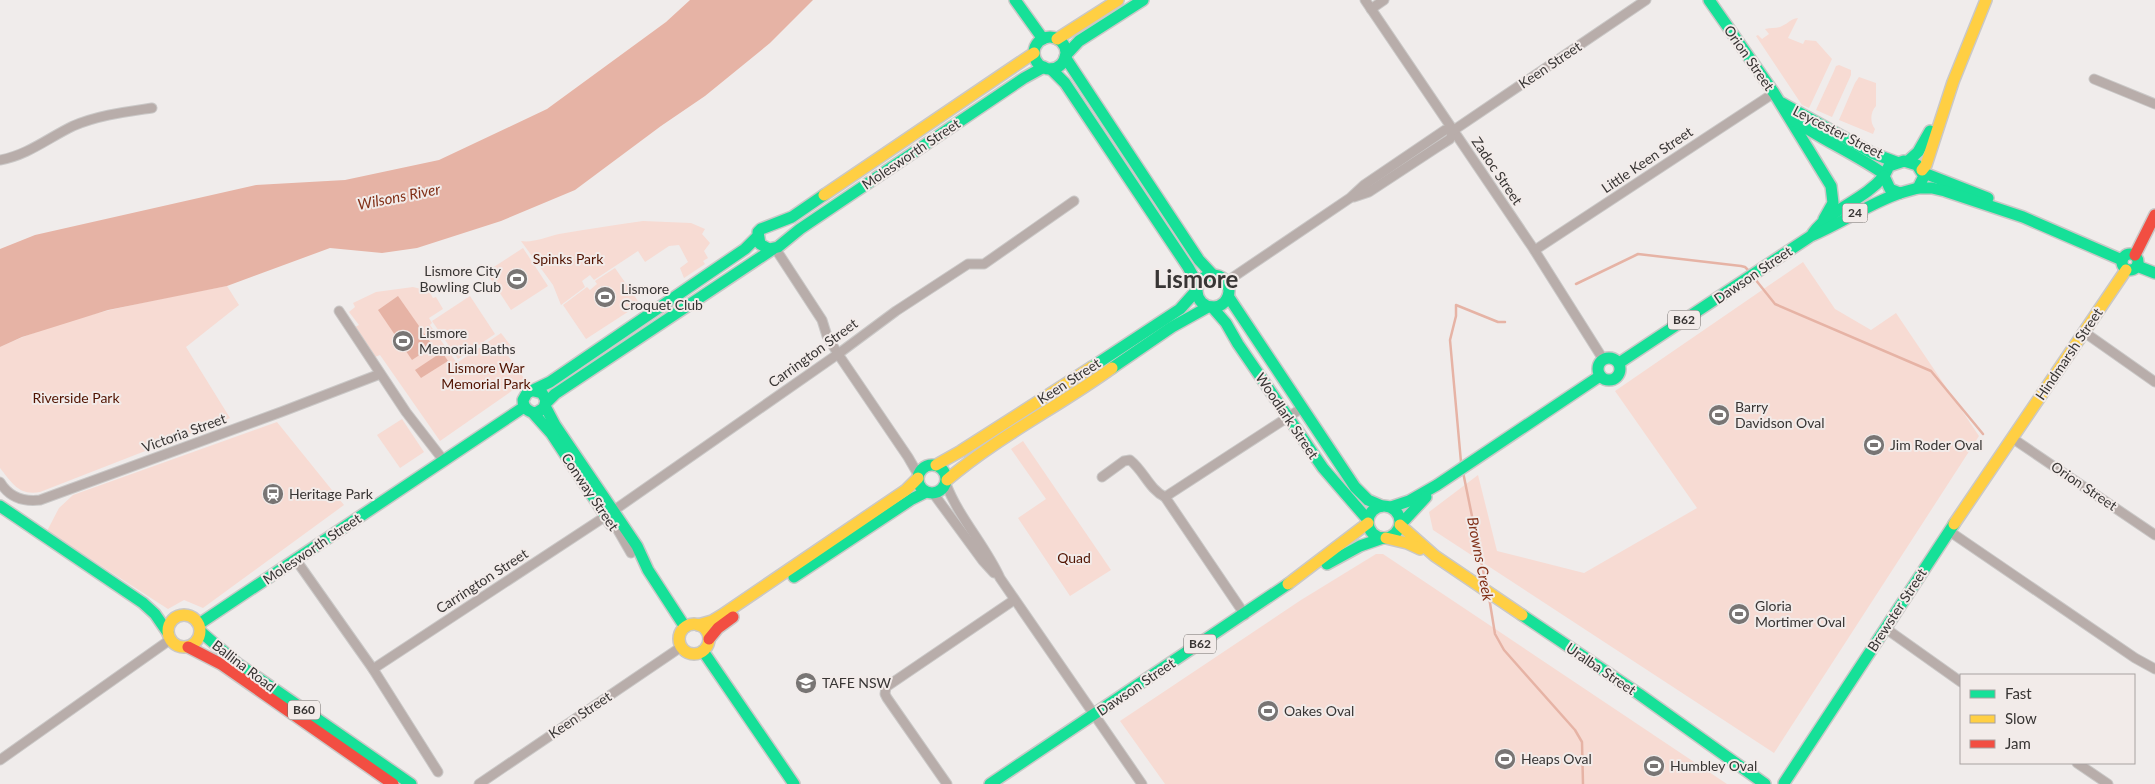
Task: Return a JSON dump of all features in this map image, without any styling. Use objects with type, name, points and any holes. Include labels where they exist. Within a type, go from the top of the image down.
[{"type":"street","points":[[1057,39],[1064,45],[1065,56],[1076,76],[1199,260],[1213,275],[1226,282],[1228,296],[1222,304],[1210,307],[1200,300],[1188,267],[1070,91],[1048,68],[1037,62],[1034,53],[1036,46],[1043,39],[1057,39],[1118,0]]},
{"type":"street","points":[[1048,68],[1061,64],[1065,56],[1079,41],[1143,0]]},
{"type":"street","name":"Zadoc Street","points":[[1364,0],[1535,250],[1602,359]]},
{"type":"street","points":[[1371,9],[1384,0]]},
{"type":"street","name":"Keen Street","points":[[1226,282],[1350,198],[1364,184],[1445,130],[1454,130],[1646,0]]},
{"type":"street","name":"Orion Street","points":[[1708,0],[1777,97],[1833,191],[1834,203],[1824,219]]},
{"type":"street","name":"B62","points":[[1918,188],[1923,180],[1923,171],[1942,111],[1968,41],[1986,0]]},
{"type":"street","points":[[1017,2],[1043,39]]},
{"type":"street","name":"Molesworth Street","points":[[774,224],[798,213],[904,139],[1034,53]]},
{"type":"street","name":"Molesworth Street","points":[[546,404],[563,389],[1024,78],[1048,68]]},
{"type":"street","points":[[2094,79],[2155,104]]},
{"type":"street","name":"Leycester Street","points":[[1777,97],[1866,150],[1902,162]]},
{"type":"street","name":"Little Keen Street","points":[[1535,250],[1777,97]]},
{"type":"street","points":[[0,160],[26,153],[73,126],[92,119],[152,108]]},
{"type":"street","name":"B62","points":[[1884,175],[1889,166],[1902,162],[1918,152],[1942,111]]},
{"type":"street","name":"Orion Street","points":[[1789,116],[1806,128],[1867,162],[1884,175]]},
{"type":"street","points":[[1902,162],[1975,192],[2134,270],[2136,260],[2155,215]]},
{"type":"street","points":[[1884,175],[1890,189],[1900,193],[1918,188],[1932,188],[2023,217]]},
{"type":"street","name":"Dawson Street","points":[[1810,236],[1824,219],[1873,189],[1884,175]]},
{"type":"street","name":"Dawson Street","points":[[1620,363],[1810,236],[1836,225],[1876,201],[1900,193]]},
{"type":"street","name":"Carrington Street","points":[[373,669],[609,513],[838,354],[896,310],[968,264],[984,264],[1074,201]]},
{"type":"street","points":[[534,391],[542,393],[546,404],[541,412],[529,410],[525,396],[550,382],[745,249],[758,236],[764,226],[774,224],[782,233],[776,247]]},
{"type":"street","points":[[758,236],[762,247],[776,247]]},
{"type":"street","points":[[776,247],[822,320],[827,336],[838,354],[908,457],[921,487],[941,502],[983,561],[1000,578]]},
{"type":"street","points":[[2136,260],[2155,273]]},
{"type":"street","name":"Hindmarsh Street","points":[[2012,438],[2084,332],[2124,265]]},
{"type":"street","points":[[1197,288],[1204,278],[1213,275]]},
{"type":"street","name":"Keen Street","points":[[936,465],[961,452],[1180,309],[1197,288]]},
{"type":"street","name":"Woodlark Street","points":[[1228,296],[1344,469],[1354,489],[1365,500],[1386,506]]},
{"type":"street","name":"Keen Street","points":[[946,482],[967,464],[1164,333],[1210,307]]},
{"type":"street","name":"Woodlark Street","points":[[1210,307],[1226,323],[1238,344],[1323,468],[1368,521]]},
{"type":"street","points":[[338,311],[380,374],[444,461]]},
{"type":"street","points":[[2084,332],[2155,382]]},
{"type":"street","points":[[1600,376],[1598,369],[1602,359],[1613,358],[1620,363]]},
{"type":"street","name":"B62","points":[[1368,521],[1371,512],[1386,506],[1409,501],[1437,485],[1600,376],[1606,379],[1616,378],[1620,373],[1620,363]]},
{"type":"street","name":"Victoria Street","points":[[0,482],[9,493],[20,499],[40,500],[380,374]]},
{"type":"street","name":"Conway Street","points":[[546,404],[556,425],[631,553],[648,570]]},
{"type":"street","points":[[1161,495],[1302,408]]},
{"type":"street","name":"Molesworth Street","points":[[200,628],[296,560],[444,461],[529,410]]},
{"type":"street","name":"Conway Street","points":[[529,410],[551,433],[609,513],[637,546],[648,570],[685,627]]},
{"type":"street","name":"Orion Street","points":[[2012,438],[2155,535]]},
{"type":"street","name":"Brewster Street","points":[[1785,784],[1948,531],[2012,438]]},
{"type":"street","points":[[1102,477],[1124,461],[1130,460],[1137,465],[1161,495],[1245,615]]},
{"type":"street","points":[[698,624],[706,630],[709,644],[703,651],[689,654],[681,647],[680,634],[685,627],[698,624],[712,621],[906,490],[927,466],[936,465],[943,469],[956,506],[990,556],[1000,578],[1014,600],[1142,784]]},
{"type":"street","points":[[709,639],[726,622],[912,499],[929,492],[942,490],[946,482]]},
{"type":"street","name":"B62","points":[[1384,538],[1397,533],[1400,525],[1437,485]]},
{"type":"street","name":"B60","points":[[0,506],[143,603],[155,614],[178,646],[188,647]]},
{"type":"street","points":[[1386,506],[1397,512],[1400,525]]},
{"type":"street","points":[[1368,521],[1374,535],[1384,538]]},
{"type":"street","name":"Dawson Street","points":[[990,784],[1245,615],[1306,572],[1368,521]]},
{"type":"street","name":"Uralba Street","points":[[1400,525],[1436,556],[1639,694],[1767,784]]},
{"type":"street","points":[[1948,531],[2135,658],[2155,669]]},
{"type":"street","name":"Dawson Street","points":[[1306,572],[1323,566],[1360,546],[1384,538]]},
{"type":"street","name":"Uralba Street","points":[[1384,538],[1406,543],[1436,556]]},
{"type":"street","points":[[296,560],[373,669],[438,772]]},
{"type":"street","points":[[947,784],[887,698],[885,694],[886,687],[1014,600]]},
{"type":"street","name":"B60","points":[[143,603],[181,615],[190,615],[200,628]]},
{"type":"street","points":[[0,760],[170,636],[170,623],[181,615]]},
{"type":"street","points":[[188,647],[195,643],[200,628]]},
{"type":"street","name":"Ballina Road","points":[[200,628],[238,664],[411,784]]},
{"type":"street","points":[[1885,628],[1960,681]]},
{"type":"street","name":"Ballina Road","points":[[188,647],[222,664],[394,784]]},
{"type":"street","name":"Keen Street","points":[[479,784],[681,647]]},
{"type":"street","points":[[703,651],[794,784]]},
{"type":"street","points":[[2078,764],[2108,784]]},
{"type":"street","points":[[1767,784],[1775,781],[1785,784]]},
{"type":"green space","points":[[1798,18],[1788,38],[1803,44],[1805,40],[1816,41],[1832,59],[1809,108],[1802,105],[1756,36],[1758,35],[1762,39],[1769,34],[1765,29],[1780,27]]},
{"type":"green space","points":[[1839,65],[1851,70],[1851,75],[1832,117],[1816,110],[1836,66]]},
{"type":"green space","points":[[1859,77],[1876,83],[1876,106],[1871,118],[1875,129],[1873,134],[1839,120]]},
{"type":"green space","name":"Spinks Park","points":[[643,221],[691,223],[705,229],[702,234],[710,243],[704,251],[708,258],[703,261],[705,264],[684,278],[680,268],[688,262],[679,245],[669,246],[645,262],[638,251],[594,280],[590,275],[582,281],[585,287],[561,305],[553,285],[521,241],[535,240],[559,234]]},
{"type":"green space","name":"Lismore City Bowling Club","points":[[523,248],[548,286],[511,310],[486,272]]},
{"type":"green space","points":[[1803,262],[1835,309],[1871,330],[1896,313],[1979,436],[1774,753],[1433,530],[1429,512],[1478,475],[1497,551],[1584,573],[1697,508],[1615,391]]},
{"type":"green space","name":"Lismore Croquet Club","points":[[615,268],[640,304],[586,339],[563,305],[587,287],[590,290],[597,284],[595,281]]},
{"type":"green space","name":"Riverside Park","points":[[227,286],[239,305],[186,347],[230,418],[40,492],[27,492],[12,483],[0,468],[0,347],[83,317],[140,303]]},
{"type":"green space","name":"Lismore War Memorial Park","points":[[413,287],[429,291],[433,298],[436,297],[443,309],[429,318],[432,323],[430,325],[457,363],[501,333],[511,346],[504,350],[526,381],[440,441],[380,355],[375,357],[355,327],[359,325],[349,312],[355,307],[353,303],[376,292]]},
{"type":"green space","name":"Lismore City Bowling Club","points":[[470,296],[495,334],[458,359],[432,321]]},
{"type":"green space","points":[[402,419],[424,452],[400,468],[377,435]]},
{"type":"green space","name":"Heritage Park","points":[[277,422],[344,505],[203,608],[184,600],[168,609],[47,531],[59,508],[73,495]]},
{"type":"green space","name":"Quad","points":[[1023,441],[1111,570],[1070,596],[1018,518],[1046,499],[1011,449]]},
{"type":"green space","points":[[1376,554],[1383,554],[1727,784],[1165,784],[1120,721],[1301,600]]},
{"type":"water","name":"Wilsons River","points":[[690,0],[813,0],[770,43],[705,96],[575,190],[501,221],[417,248],[382,253],[330,248],[227,286],[108,310],[22,337],[0,347],[0,249],[35,235],[256,185],[345,180],[439,160],[547,109],[666,22]]},
{"type":"water","name":"Lismore Memorial Baths","points":[[398,296],[433,346],[412,360],[378,310]]},
{"type":"water","name":"Lismore Memorial Baths","points":[[442,352],[448,361],[421,378],[415,370]]},
{"type":"waterway","points":[[1576,284],[1638,254],[1741,266],[1750,272]]},
{"type":"waterway","points":[[1755,279],[1775,304],[1931,371],[1983,434]]},
{"type":"waterway","name":"Browns Creek","points":[[1461,462],[1450,340],[1456,316],[1456,305],[1498,322],[1505,322]]},
{"type":"waterway","name":"Browns Creek","points":[[1463,472],[1486,585]]},
{"type":"waterway","name":"Browns Creek","points":[[1489,597],[1495,634],[1504,650],[1575,730],[1582,742],[1583,784]]},
{"type":"traffic: fast","points":[[1015,0],[1043,39]]},
{"type":"traffic: fast","points":[[1066,55],[1079,41],[1143,0]]},
{"type":"traffic: fast","points":[[1709,0],[1774,93],[1831,186],[1833,203],[1824,219]]},
{"type":"traffic: fast","points":[[1050,37],[1061,42],[1066,53],[1061,64],[1050,69],[1039,64],[1034,53],[1039,42],[1050,37]]},
{"type":"traffic: fast","points":[[1065,57],[1199,260],[1213,275]]},
{"type":"traffic: fast","points":[[824,195],[792,217],[761,229],[758,232],[760,244],[769,249],[778,247],[800,229],[1024,78],[1044,67]]},
{"type":"traffic: fast","points":[[1051,69],[1065,83],[1188,267],[1198,285]]},
{"type":"traffic: fast","points":[[1782,103],[1872,153],[1896,162]]},
{"type":"traffic: fast","points":[[1791,118],[1884,174]]},
{"type":"traffic: fast","points":[[1908,161],[1918,152],[1930,131]]},
{"type":"traffic: fast","points":[[1904,161],[1917,165],[1924,176],[1918,188],[1900,193],[1890,189],[1884,176],[1889,166],[1904,161]]},
{"type":"traffic: fast","points":[[1924,173],[1988,198]]},
{"type":"traffic: fast","points":[[1813,233],[1821,224],[1867,192],[1884,176]]},
{"type":"traffic: fast","points":[[1918,188],[1932,188],[1945,191],[2023,217],[2122,260]]},
{"type":"traffic: fast","points":[[1619,363],[1811,236],[1900,193]]},
{"type":"traffic: fast","points":[[534,391],[542,393],[546,400],[544,408],[536,413],[528,411],[524,405],[523,400],[527,393],[550,382],[745,249],[758,236]]},
{"type":"traffic: fast","points":[[546,403],[555,394],[773,249]]},
{"type":"traffic: fast","points":[[2127,254],[2133,254],[2138,259],[2138,262],[2136,268],[2127,270],[2122,265],[2122,259],[2127,254]]},
{"type":"traffic: fast","points":[[2137,266],[2155,273]]},
{"type":"traffic: fast","points":[[1213,275],[1219,276],[1224,280],[1228,285],[1229,291],[1228,297],[1224,302],[1219,306],[1213,307],[1207,306],[1202,302],[1198,297],[1197,291],[1198,285],[1202,280],[1207,276],[1213,275]]},
{"type":"traffic: fast","points":[[1092,367],[1180,309],[1196,291]]},
{"type":"traffic: fast","points":[[1228,296],[1355,487],[1368,500],[1382,506]]},
{"type":"traffic: fast","points":[[1112,368],[1172,327],[1208,307]]},
{"type":"traffic: fast","points":[[1212,307],[1226,323],[1238,344],[1323,468],[1368,520]]},
{"type":"traffic: fast","points":[[1609,358],[1617,361],[1620,369],[1617,377],[1609,380],[1601,377],[1598,369],[1601,361],[1609,358]]},
{"type":"traffic: fast","points":[[1391,507],[1409,501],[1437,485],[1600,376]]},
{"type":"traffic: fast","points":[[545,406],[555,425],[637,546],[648,570],[685,627]]},
{"type":"traffic: fast","points":[[199,624],[524,407]]},
{"type":"traffic: fast","points":[[534,414],[551,433],[611,524]]},
{"type":"traffic: fast","points":[[932,465],[942,469],[946,479],[942,489],[932,493],[922,489],[918,479],[922,469],[932,465]]},
{"type":"traffic: fast","points":[[794,577],[912,499],[926,492]]},
{"type":"traffic: fast","points":[[1401,524],[1426,497]]},
{"type":"traffic: fast","points":[[0,506],[143,603],[155,614],[168,633]]},
{"type":"traffic: fast","points":[[1384,506],[1390,507],[1395,511],[1399,516],[1400,522],[1399,528],[1395,533],[1390,537],[1384,538],[1378,537],[1373,533],[1369,528],[1368,522],[1369,516],[1373,511],[1378,507],[1384,506]]},
{"type":"traffic: fast","points":[[1784,783],[1954,524]]},
{"type":"traffic: fast","points":[[1327,564],[1360,546],[1383,538]]},
{"type":"traffic: fast","points":[[990,784],[1288,584]]},
{"type":"traffic: fast","points":[[1522,615],[1639,694],[1765,784]]},
{"type":"traffic: fast","points":[[201,632],[238,664],[411,784]]},
{"type":"traffic: fast","points":[[703,651],[794,784]]},
{"type":"traffic: slow","points":[[1057,39],[1118,0]]},
{"type":"traffic: slow","points":[[1922,170],[1926,165],[1953,82],[1986,0]]},
{"type":"traffic: slow","points":[[824,195],[1034,53]]},
{"type":"traffic: slow","points":[[1954,524],[2126,270]]},
{"type":"traffic: slow","points":[[936,465],[1092,367]]},
{"type":"traffic: slow","points":[[947,480],[986,450],[1112,368]]},
{"type":"traffic: slow","points":[[698,625],[712,621],[722,615],[906,490],[918,478]]},
{"type":"traffic: slow","points":[[1288,584],[1368,523]]},
{"type":"traffic: slow","points":[[1400,525],[1435,556],[1522,615]]},
{"type":"traffic: slow","points":[[1386,538],[1407,543],[1420,549]]},
{"type":"traffic: slow","points":[[184,615],[190,616],[195,620],[199,625],[200,631],[199,637],[195,642],[190,646],[184,647],[178,646],[173,642],[169,637],[168,631],[169,625],[173,620],[178,616],[184,615]]},
{"type":"traffic: slow","points":[[694,624],[705,628],[709,639],[705,650],[694,654],[683,650],[679,639],[683,628],[694,624]]},
{"type":"traffic: jam","points":[[2135,255],[2155,215]]},
{"type":"traffic: jam","points":[[709,639],[718,628],[733,617]]},
{"type":"traffic: jam","points":[[188,647],[221,664],[393,784]]},
{"type":"place","name":"Lismore City Bowling Club","points":[[517,279]]},
{"type":"place","name":"Lismore Croquet Club","points":[[605,297]]},
{"type":"place","name":"Lismore Memorial Baths","points":[[403,341]]},
{"type":"place","name":"Barry Davidson Oval","points":[[1719,415]]},
{"type":"place","name":"Jim Roder Oval","points":[[1874,445]]},
{"type":"place","name":"Heritage Park","points":[[273,494]]},
{"type":"place","name":"Gloria Mortimer Oval","points":[[1739,614]]},
{"type":"place","name":"TAFE NSW","points":[[806,683]]},
{"type":"place","name":"Oakes Oval","points":[[1268,711]]},
{"type":"place","name":"Heaps Oval","points":[[1505,759]]},
{"type":"place","name":"Humbley Oval","points":[[1654,766]]},
{"type":"district","name":"Lismore","points":[[1196,280]]}]
